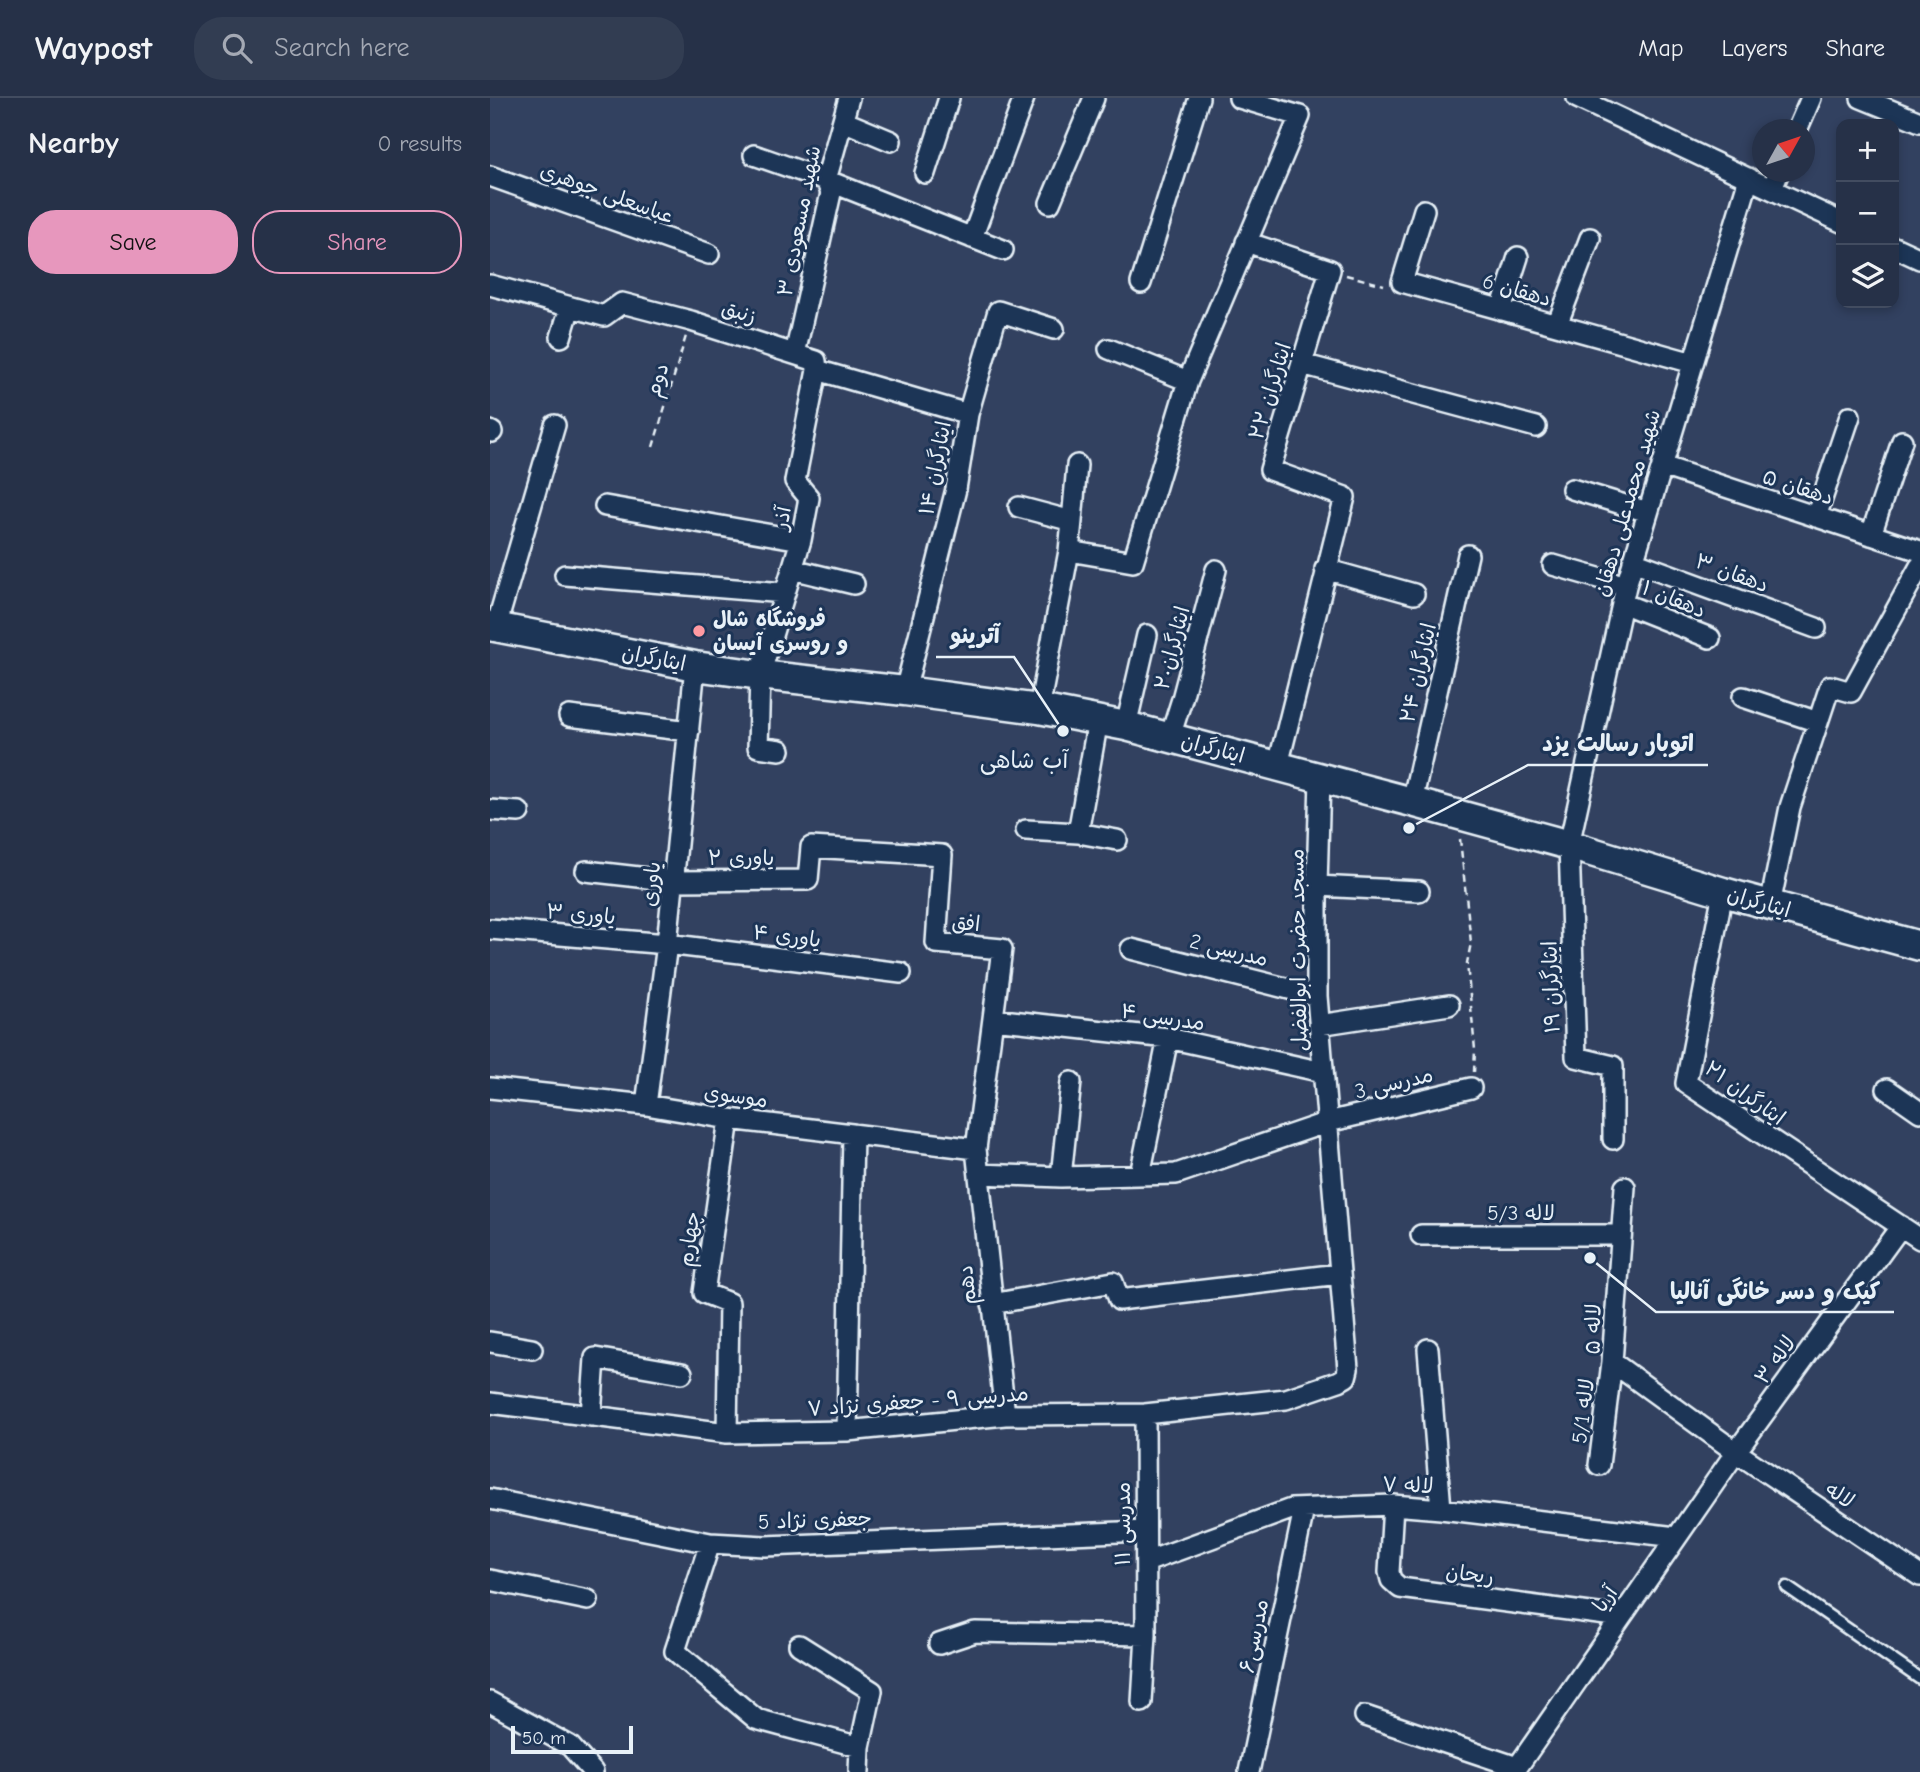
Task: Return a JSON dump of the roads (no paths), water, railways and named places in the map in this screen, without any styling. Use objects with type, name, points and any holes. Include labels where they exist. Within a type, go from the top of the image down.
[{"type":"main road","name":"ایثارگران","points":[[493,626],[695,666],[1039,709],[1126,726],[1458,814],[1723,892],[1920,946]]},
{"type":"street","name":"شهید مسعودی ۳","points":[[795,354],[831,193],[826,180],[849,98]]},
{"type":"street","points":[[925,173],[949,98]]},
{"type":"street","points":[[972,238],[1024,98]]},
{"type":"street","points":[[1050,203],[1094,98]]},
{"type":"street","points":[[1141,283],[1199,98]]},
{"type":"street","points":[[1069,551],[1133,562],[1188,381],[1300,116],[1270,102],[1239,98]]},
{"type":"street","points":[[1577,98],[1752,178]]},
{"type":"street","points":[[1802,119],[1811,98]]},
{"type":"street","points":[[1861,98],[1920,122]]},
{"type":"street","points":[[843,121],[891,141]]},
{"type":"street","points":[[754,155],[826,180],[1003,250]]},
{"type":"street","name":"عباسعلی جوهری","points":[[490,176],[709,254]]},
{"type":"street","name":"شهید محمدعلی دهقان","points":[[1569,845],[1624,594],[1749,178]]},
{"type":"street","points":[[1778,182],[1836,219]]},
{"type":"street","name":"دهقان 6","points":[[1424,210],[1402,282],[1693,363]]},
{"type":"street","points":[[1557,325],[1590,238]]},
{"type":"street","name":"ایثارگران ۲۲","points":[[1246,242],[1330,270],[1270,470],[1345,497],[1278,765]]},
{"type":"street","points":[[1899,249],[1920,259]]},
{"type":"street","points":[[1501,310],[1518,257]]},
{"type":"street","name":"زنبق","points":[[490,285],[604,316],[622,303],[691,321],[816,361],[817,370],[968,414]]},
{"type":"street","points":[[561,337],[570,307]]},
{"type":"street","name":"ایثارگران ۱۴","points":[[905,691],[956,489],[968,414],[998,312],[1054,328]]},
{"type":"street","points":[[1109,349],[1188,381]]},
{"type":"street","points":[[1301,364],[1536,427]]},
{"type":"street","name":"آذر","points":[[780,750],[758,747],[760,675],[801,540],[809,498],[795,481],[817,370]]},
{"type":"street","points":[[1816,517],[1850,416]]},
{"type":"street","points":[[493,626],[555,425]]},
{"type":"street","points":[[1871,535],[1902,441]]},
{"type":"street","points":[[1039,709],[1069,551],[1077,465]]},
{"type":"street","name":"دهقان ۵","points":[[1662,466],[1920,551]]},
{"type":"street","points":[[1572,489],[1648,512]]},
{"type":"street","points":[[605,506],[801,540]]},
{"type":"street","points":[[1019,507],[1072,521]]},
{"type":"street","name":"ایثارگران ۲۴","points":[[1412,802],[1468,555]]},
{"type":"street","name":"دهقان ۳","points":[[1633,561],[1816,628]]},
{"type":"street","name":"دهقان ۱","points":[[1553,565],[1624,594],[1710,638]]},
{"type":"street","points":[[1770,905],[1790,807],[1830,686],[1851,692],[1914,589],[1920,566]]},
{"type":"street","points":[[792,569],[854,584]]},
{"type":"street","points":[[1325,569],[1414,594]]},
{"type":"street","name":"۲۰ایثارگران","points":[[1170,737],[1216,570]]},
{"type":"street","points":[[565,575],[784,593]]},
{"type":"street","points":[[1126,726],[1147,635]]},
{"type":"street","name":"یاوری","points":[[646,1105],[667,944],[695,666]]},
{"type":"street","points":[[1743,697],[1818,722]]},
{"type":"street","points":[[569,716],[689,732]]},
{"type":"street","points":[[1078,833],[1098,720]]},
{"type":"street","name":"مسجد حضرت ابوالفضل","points":[[1320,777],[1317,996],[1348,1369],[1346,1377]]},
{"type":"street","points":[[490,810],[519,812]]},
{"type":"street","points":[[1026,830],[1078,833],[1117,841]]},
{"type":"street","name":"ایثارگران ۱‍۹","points":[[1569,845],[1576,1057],[1613,1066],[1613,1139]]},
{"type":"street","name":"افق","points":[[808,880],[811,847],[942,855],[936,943],[1002,949],[976,1149]]},
{"type":"street","name":"یاوری ۲","points":[[586,871],[674,881],[808,880]]},
{"type":"street","points":[[1317,886],[1419,891]]},
{"type":"street","name":"ایثارگران ۲۱","points":[[1723,892],[1686,1083],[1901,1226]]},
{"type":"street","name":"یاوری ۳","points":[[490,929],[667,944]]},
{"type":"street","name":"یاوری ۴","points":[[667,944],[901,973]]},
{"type":"street","name":"مدرسی 2","points":[[1131,949],[1317,996]]},
{"type":"street","points":[[1319,1025],[1449,1005]]},
{"type":"street","name":"مدرسی ۴","points":[[993,1018],[1168,1038],[1323,1072]]},
{"type":"street","points":[[1140,1175],[1168,1038]]},
{"type":"street","points":[[1061,1177],[1071,1082]]},
{"type":"street","name":"موسوی","points":[[490,1088],[646,1105],[729,1119],[976,1149]]},
{"type":"street","name":"مدرسی 3","points":[[1328,1122],[1471,1088]]},
{"type":"street","points":[[1887,1089],[1920,1112]]},
{"type":"street","name":"چهارم","points":[[727,1433],[729,1303],[704,1293],[729,1119]]},
{"type":"street","points":[[979,1174],[1061,1177],[1177,1174],[1328,1122]]},
{"type":"street","points":[[847,1432],[853,1134]]},
{"type":"street","name":"دهم","points":[[976,1149],[1006,1415]]},
{"type":"street","name":"لاله ۵","points":[[1625,1187],[1612,1362],[1735,1452]]},
{"type":"street","points":[[1901,1226],[1920,1239]]},
{"type":"street","name":"لاله ۳","points":[[1735,1452],[1901,1226]]},
{"type":"street","name":"لاله 5/3","points":[[1421,1235],[1621,1235]]},
{"type":"street","points":[[992,1304],[1113,1282],[1119,1300],[1339,1274]]},
{"type":"street","points":[[490,1342],[533,1349]]},
{"type":"street","points":[[1428,1349],[1441,1509]]},
{"type":"street","points":[[591,1416],[595,1358],[682,1373]]},
{"type":"street","name":"لاله 5/1","points":[[1599,1465],[1612,1362]]},
{"type":"street","name":"مدرسی ۹ - جعفری نژاد ۷","points":[[490,1403],[727,1433],[847,1432],[1006,1415],[1145,1414],[1286,1399],[1346,1377]]},
{"type":"street","name":"مدرسی ۱۱","points":[[1142,1702],[1146,1635],[1145,1414]]},
{"type":"street","name":"آریا","points":[[1515,1769],[1735,1452]]},
{"type":"street","name":"لاله","points":[[1735,1452],[1920,1576]]},
{"type":"street","name":"جعفری نژاد 5","points":[[490,1499],[710,1543],[765,1546],[1146,1531]]},
{"type":"street","name":"لاله ۷","points":[[1146,1562],[1291,1509],[1393,1505],[1676,1537]]},
{"type":"street","name":"ریحان","points":[[1393,1505],[1389,1572],[1391,1580],[1400,1588],[1621,1617]]},
{"type":"street","name":"مدرسی۶","points":[[1249,1772],[1304,1509]]},
{"type":"street","points":[[710,1543],[675,1651],[756,1719],[860,1747]]},
{"type":"street","points":[[490,1580],[588,1600]]},
{"type":"street","points":[[939,1644],[975,1632],[1146,1635]]},
{"type":"street","points":[[799,1645],[872,1691],[860,1747],[859,1772]]},
{"type":"street","points":[[490,1702],[570,1746],[593,1772]]},
{"type":"street","points":[[1365,1716],[1515,1769]]},
{"type":"lane","points":[[1787,1587],[1920,1679]]},
{"type":"place","name":"فروشگاه شال و روسری آیسان","points":[[699,631]]},
{"type":"place","name":"آترینو","points":[[1063,731]]},
{"type":"place","name":"اتوبار رسالت یزد","points":[[1409,828]]},
{"type":"place","name":"کیک و دسر خانگی آنالیا","points":[[1590,1258]]},
{"type":"district","name":"آب شاهی","points":[[1024,760]]}]
